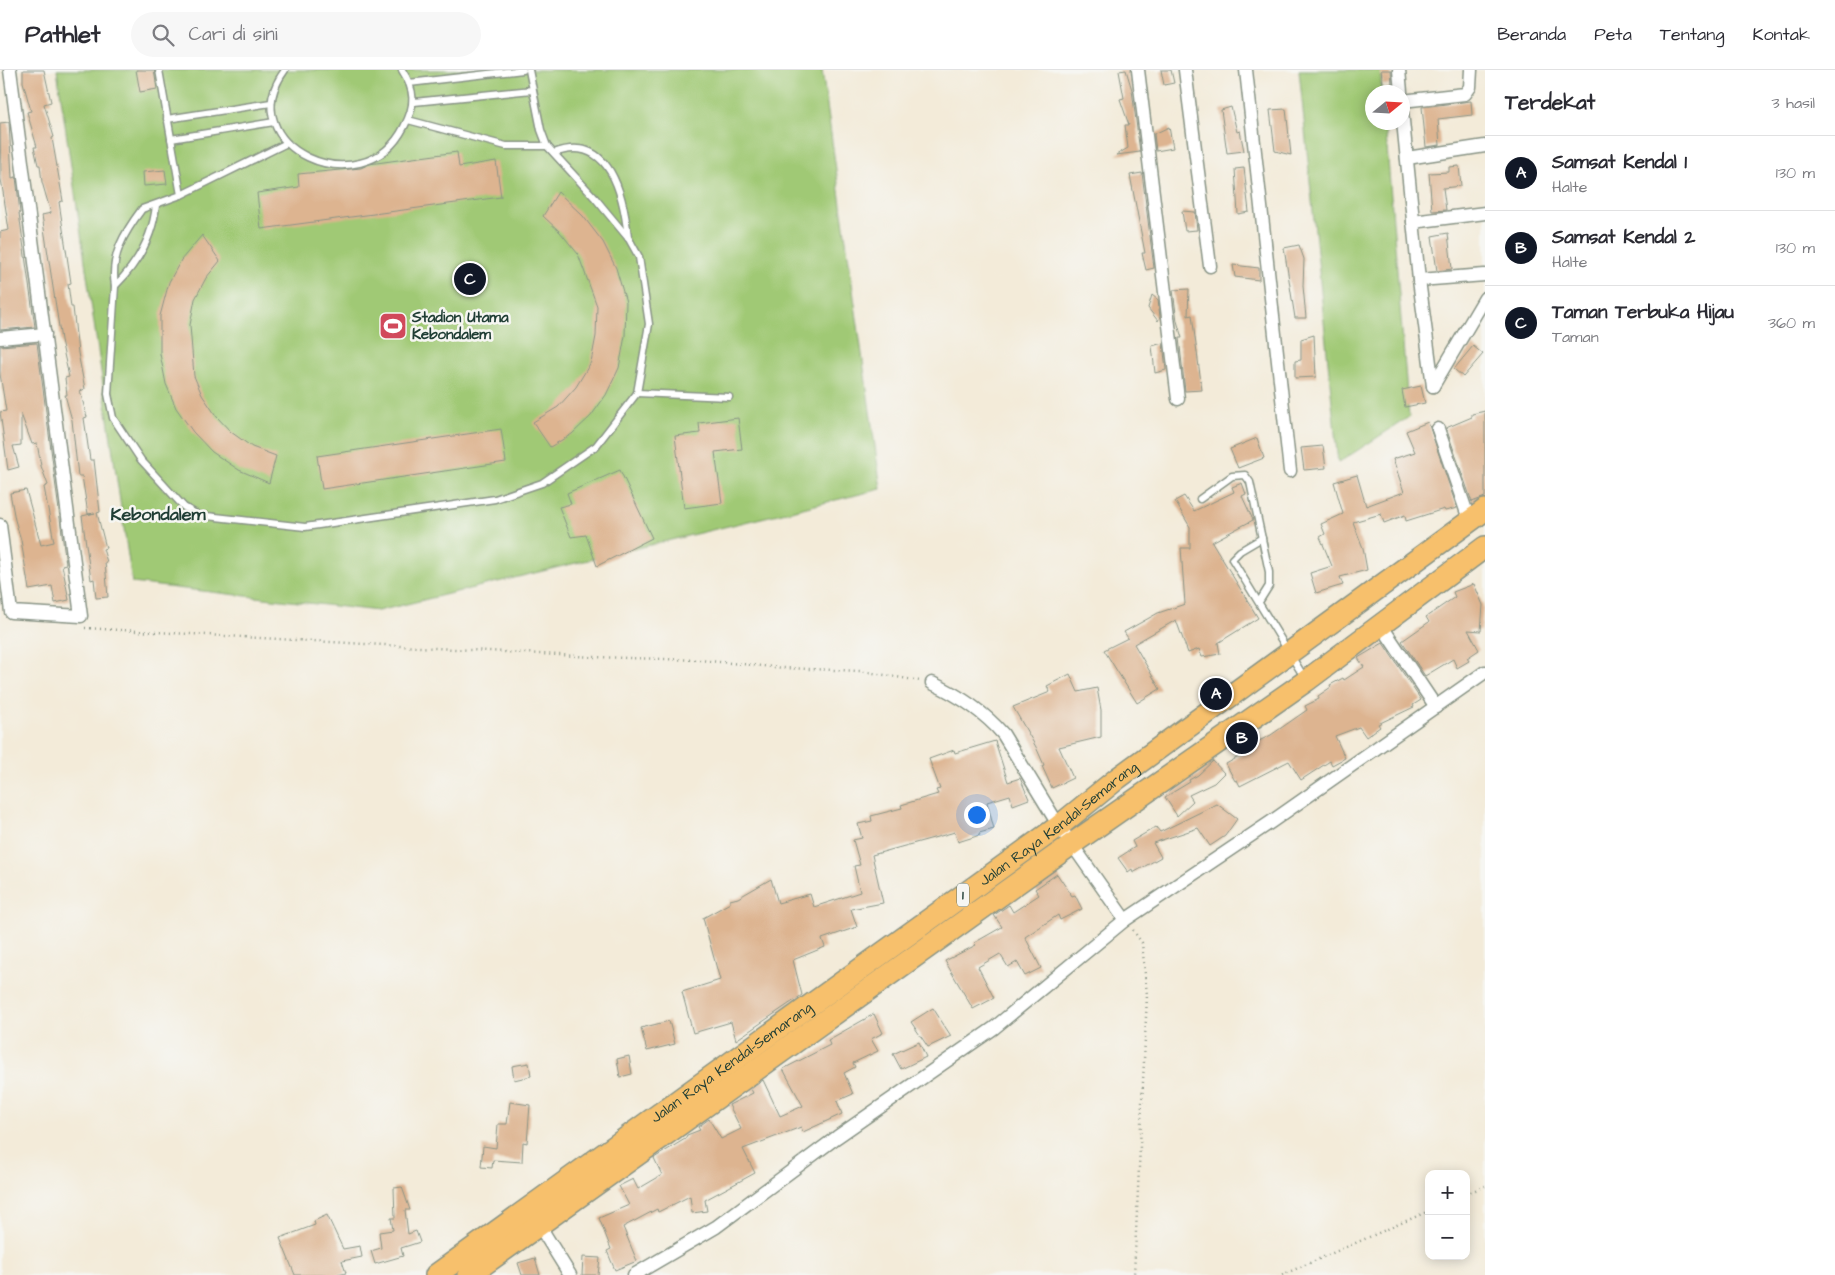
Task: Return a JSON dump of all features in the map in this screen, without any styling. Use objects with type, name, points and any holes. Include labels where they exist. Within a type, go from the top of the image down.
[{"type":"highway","name":"Jalan Raya Kendal-Semarang","points":[[469,1275],[539,1225],[1059,826],[1118,778],[1478,516]]},
{"type":"highway","name":"Jalan Raya Kendal-Semarang","points":[[436,1275],[1072,844],[1306,681],[1485,547]]},
{"type":"street","points":[[0,525],[11,612],[81,616],[10,70]]},
{"type":"street","points":[[1138,70],[1178,399]]},
{"type":"street","points":[[1185,70],[1210,266]]},
{"type":"street","points":[[1246,70],[1290,471]]},
{"type":"street","points":[[1399,70],[1400,85]]},
{"type":"street","points":[[1410,100],[1465,94],[1470,87],[1471,70]]},
{"type":"street","points":[[1404,130],[1419,280],[1433,386],[1485,298]]},
{"type":"street","points":[[1407,158],[1485,146]]},
{"type":"street","points":[[1413,222],[1485,213]]},
{"type":"street","points":[[1419,280],[1485,275]]},
{"type":"street","points":[[0,338],[45,334]]},
{"type":"street","points":[[1438,429],[1478,516]]},
{"type":"street","points":[[1381,625],[1436,706]]},
{"type":"street","points":[[634,1275],[716,1227],[837,1137],[994,1028],[1125,920],[1485,672]]},
{"type":"street","points":[[932,683],[955,694],[992,722],[1002,734],[1059,826],[1125,920]]},
{"type":"street","points":[[539,1225],[570,1275]]},
{"type":"lane","points":[[159,70],[181,195]]},
{"type":"lane","points":[[285,70],[276,86],[271,103],[274,122],[287,143],[313,161],[338,166],[350,166],[374,158],[394,142],[408,120],[414,102],[409,82],[402,70]]},
{"type":"lane","points":[[409,82],[524,70]]},
{"type":"lane","points":[[287,143],[181,195],[142,209],[124,238],[112,269],[115,286],[108,394],[113,418],[141,460],[184,507],[198,515],[305,526],[495,499],[542,484],[596,446],[637,393],[649,324],[639,257],[628,239],[547,146],[540,130],[529,70]]},
{"type":"lane","points":[[414,102],[532,90]]},
{"type":"lane","points":[[167,119],[271,103]]},
{"type":"lane","points":[[408,120],[506,146],[547,146]]},
{"type":"lane","points":[[171,138],[274,122]]},
{"type":"lane","points":[[554,153],[580,148],[603,160],[611,171],[621,195],[628,239]]},
{"type":"lane","points":[[115,286],[132,269],[154,225],[156,205]]},
{"type":"lane","points":[[637,393],[729,397]]},
{"type":"lane","points":[[1200,499],[1232,476],[1245,475],[1250,482],[1269,572],[1269,586],[1259,602]]},
{"type":"lane","points":[[1262,538],[1240,551],[1232,559],[1306,681]]},
{"type":"path","points":[[82,628],[594,657],[699,660],[784,668],[861,671],[932,683]]},
{"type":"path","points":[[1125,920],[1142,943],[1148,995],[1134,1275]]},
{"type":"path","points":[[1470,1192],[1485,1186]]},
{"type":"path","points":[[1282,1275],[1425,1212]]},
{"type":"green space","points":[[57,70],[822,70],[881,489],[378,611],[132,583]]},
{"type":"green space","points":[[1299,70],[1380,70],[1381,85],[1365,85],[1365,130],[1386,130],[1409,417],[1338,463]]},
{"type":"building","points":[[23,70],[44,70],[51,102],[44,104],[54,137],[52,138],[63,201],[59,202],[71,283],[68,284],[85,389],[80,391],[87,417],[84,418],[90,460],[94,460],[100,512],[97,513],[106,548],[103,549],[107,562],[105,562],[108,597],[96,598],[94,579],[91,580],[82,516],[95,513],[88,514],[82,476],[78,476],[72,420],[65,395],[67,395],[65,378],[69,377],[61,340],[42,215],[51,213],[34,147],[37,147],[27,112],[31,111],[23,82]]},
{"type":"building","points":[[136,70],[154,70],[157,89],[140,92]]},
{"type":"building","points":[[1126,70],[1132,90],[1140,152],[1116,155],[1128,148],[1125,125],[1129,125],[1120,99],[1124,98],[1119,71]]},
{"type":"building","points":[[1161,70],[1171,70],[1174,83],[1164,85]]},
{"type":"building","points":[[1381,70],[1391,70],[1392,84],[1383,85]]},
{"type":"building","points":[[1471,101],[1472,115],[1438,119],[1440,145],[1426,147],[1422,107]]},
{"type":"building","points":[[1231,107],[1237,132],[1240,131],[1244,151],[1227,153],[1221,110]]},
{"type":"building","points":[[1286,109],[1291,155],[1275,151],[1270,110]]},
{"type":"building","points":[[9,122],[12,178],[16,177],[19,213],[35,327],[0,330],[0,232],[9,230],[1,179],[0,123]]},
{"type":"building","points":[[1169,127],[1173,148],[1156,151],[1154,134]]},
{"type":"building","points":[[457,152],[459,167],[496,161],[501,197],[261,229],[257,193],[299,187],[298,174],[361,168],[369,164]]},
{"type":"building","points":[[1459,166],[1461,186],[1443,188],[1446,210],[1432,211],[1429,173],[1449,172],[1449,167]]},
{"type":"building","points":[[1244,168],[1249,212],[1238,214],[1235,169]]},
{"type":"building","points":[[165,170],[167,184],[144,186],[143,172]]},
{"type":"building","points":[[1142,173],[1154,268],[1146,270],[1142,253],[1145,253],[1130,175]]},
{"type":"building","points":[[558,192],[583,216],[603,242],[616,268],[626,302],[625,336],[619,368],[606,395],[591,416],[572,434],[550,447],[533,422],[558,407],[576,387],[591,362],[596,336],[597,306],[578,254],[560,232],[543,216]]},
{"type":"building","points":[[1182,211],[1195,212],[1197,230],[1185,231]]},
{"type":"building","points":[[1448,233],[1452,269],[1437,271],[1432,236]]},
{"type":"building","points":[[202,235],[220,261],[206,278],[195,299],[190,325],[194,376],[202,395],[217,417],[231,432],[252,447],[276,456],[269,483],[239,470],[212,452],[193,432],[176,408],[166,384],[160,354],[160,316],[169,282],[181,260]]},
{"type":"building","points":[[1299,245],[1304,259],[1303,286],[1306,318],[1295,318],[1284,248]]},
{"type":"building","points":[[1233,265],[1259,268],[1259,280],[1235,277]]},
{"type":"building","points":[[1189,289],[1188,316],[1192,315],[1202,390],[1185,391],[1179,338],[1182,338],[1177,321],[1173,290]]},
{"type":"building","points":[[1152,295],[1158,300],[1160,317],[1158,321],[1148,308]]},
{"type":"building","points":[[1314,335],[1316,377],[1295,378],[1295,361],[1301,360],[1301,339]]},
{"type":"building","points":[[37,343],[66,564],[62,565],[69,600],[55,603],[52,586],[29,590],[21,540],[10,493],[26,490],[41,545],[54,542],[44,487],[48,485],[41,466],[37,443],[32,444],[21,414],[21,445],[13,446],[19,467],[8,470],[0,412],[6,411],[0,374],[0,346]]},
{"type":"building","points":[[1163,343],[1166,370],[1155,373],[1152,346]]},
{"type":"building","points":[[1473,346],[1483,354],[1463,377],[1454,369]]},
{"type":"building","points":[[1421,386],[1425,403],[1405,407],[1402,390]]},
{"type":"building","points":[[1485,411],[1485,497],[1472,502],[1446,428],[1472,417],[1472,414]]},
{"type":"building","points":[[738,418],[742,449],[715,452],[722,503],[684,508],[675,436],[700,433],[699,423]]},
{"type":"building","points":[[1428,422],[1457,508],[1445,511],[1444,509],[1406,521],[1405,515],[1384,523],[1381,514],[1353,522],[1363,548],[1367,570],[1340,577],[1343,585],[1316,593],[1310,573],[1332,566],[1320,537],[1325,534],[1321,524],[1343,514],[1334,482],[1357,475],[1366,506],[1404,492],[1393,459],[1415,452],[1406,431]]},
{"type":"building","points":[[501,429],[506,462],[322,489],[317,456]]},
{"type":"building","points":[[1257,438],[1264,458],[1238,468],[1230,449]]},
{"type":"building","points":[[1323,446],[1326,468],[1304,470],[1301,448]]},
{"type":"building","points":[[620,470],[652,538],[597,566],[586,535],[571,537],[559,507],[571,504],[567,493]]},
{"type":"building","points":[[1242,483],[1246,494],[1242,496],[1253,520],[1212,542],[1258,618],[1218,643],[1220,654],[1202,657],[1199,649],[1188,653],[1176,620],[1134,644],[1160,689],[1137,703],[1104,650],[1128,638],[1124,632],[1158,613],[1185,604],[1181,548],[1190,548],[1190,527],[1175,501],[1184,496],[1194,511],[1234,492],[1232,487]]},
{"type":"building","points":[[1474,584],[1483,605],[1481,631],[1468,630],[1479,650],[1467,658],[1469,661],[1457,668],[1453,659],[1425,676],[1402,641],[1429,622],[1426,617],[1455,597],[1453,592]]},
{"type":"building","points":[[1383,643],[1421,700],[1413,705],[1414,707],[1378,724],[1380,727],[1366,737],[1359,727],[1335,736],[1345,758],[1332,765],[1330,761],[1301,780],[1289,761],[1240,786],[1237,780],[1235,781],[1226,764],[1251,750],[1249,746],[1271,735],[1307,710],[1305,706],[1319,699],[1318,696],[1331,687],[1330,685],[1343,678],[1344,680],[1364,667],[1358,658]]},
{"type":"building","points":[[1070,674],[1078,692],[1097,688],[1101,710],[1101,737],[1059,747],[1073,778],[1052,788],[1036,747],[1013,707],[1050,692],[1047,686]]},
{"type":"building","points":[[995,741],[1008,782],[1020,778],[1029,799],[1013,805],[1010,795],[987,802],[994,829],[979,833],[980,835],[958,842],[955,832],[872,855],[883,903],[851,909],[857,927],[822,939],[825,947],[793,960],[802,995],[736,1040],[731,1022],[693,1033],[682,992],[720,980],[703,918],[730,903],[730,900],[738,898],[771,879],[778,903],[810,894],[814,907],[860,892],[854,866],[860,865],[853,840],[862,838],[858,824],[872,821],[871,816],[902,808],[901,805],[938,794],[936,790],[940,789],[929,759],[954,750],[955,753]]},
{"type":"building","points":[[1213,761],[1224,773],[1214,783],[1189,795],[1193,801],[1177,816],[1165,797],[1190,782],[1189,780],[1198,775]]},
{"type":"building","points":[[1217,804],[1237,819],[1225,836],[1210,846],[1198,828],[1153,843],[1161,857],[1133,873],[1132,869],[1128,872],[1118,858],[1135,847],[1132,841],[1156,827],[1160,832]]},
{"type":"building","points":[[1057,874],[1072,896],[1075,895],[1082,909],[1060,920],[1058,915],[1025,937],[1041,968],[1025,976],[1017,962],[1008,967],[1000,954],[978,967],[994,998],[973,1009],[945,961],[976,945],[974,943],[1002,927],[994,915],[1009,905],[1013,912],[1039,895],[1035,889]]},
{"type":"building","points":[[933,1008],[951,1036],[928,1047],[911,1022]]},
{"type":"building","points":[[874,1014],[883,1033],[871,1039],[878,1051],[853,1063],[855,1067],[844,1073],[853,1094],[837,1101],[842,1114],[803,1132],[801,1127],[743,1149],[755,1173],[705,1200],[707,1211],[692,1213],[690,1196],[658,1212],[657,1209],[623,1227],[637,1261],[615,1270],[607,1251],[611,1249],[599,1218],[629,1205],[619,1186],[633,1179],[638,1189],[662,1175],[654,1158],[685,1139],[687,1135],[700,1130],[698,1127],[709,1119],[721,1139],[741,1129],[729,1105],[753,1093],[751,1089],[763,1080],[780,1116],[803,1106],[783,1069],[830,1045],[828,1040]]},
{"type":"building","points":[[669,1021],[675,1044],[647,1051],[641,1028]]},
{"type":"building","points":[[919,1042],[926,1057],[901,1069],[893,1054]]},
{"type":"building","points":[[629,1056],[632,1074],[620,1077],[617,1059]]},
{"type":"building","points":[[529,1063],[531,1076],[514,1080],[512,1066]]},
{"type":"building","points":[[510,1102],[530,1105],[527,1143],[523,1142],[522,1162],[493,1160],[492,1168],[481,1167],[483,1146],[496,1148],[498,1124],[507,1124]]},
{"type":"building","points":[[402,1187],[410,1210],[405,1210],[408,1234],[416,1231],[420,1242],[401,1248],[403,1256],[375,1264],[371,1251],[381,1248],[379,1232],[393,1230],[391,1218],[395,1218],[394,1188]]},
{"type":"building","points":[[327,1215],[343,1249],[360,1246],[362,1257],[342,1261],[346,1273],[338,1275],[295,1275],[280,1238],[315,1225],[314,1221]]},
{"type":"building","points":[[583,1257],[600,1258],[598,1275],[582,1275]]},
{"type":"building","points":[[535,1258],[540,1275],[522,1275],[518,1263]]},
{"type":"place","name":"Taman Terbuka Hijau","points":[[470,279]]},
{"type":"place","name":"Stadion Utama Kebondalem","points":[[393,326]]},
{"type":"place","name":"Samsat Kendal 1","points":[[1216,694]]},
{"type":"place","name":"Samsat Kendal 2","points":[[1242,738]]},
{"type":"district","name":"Kebondalem","points":[[158,514]]}]
